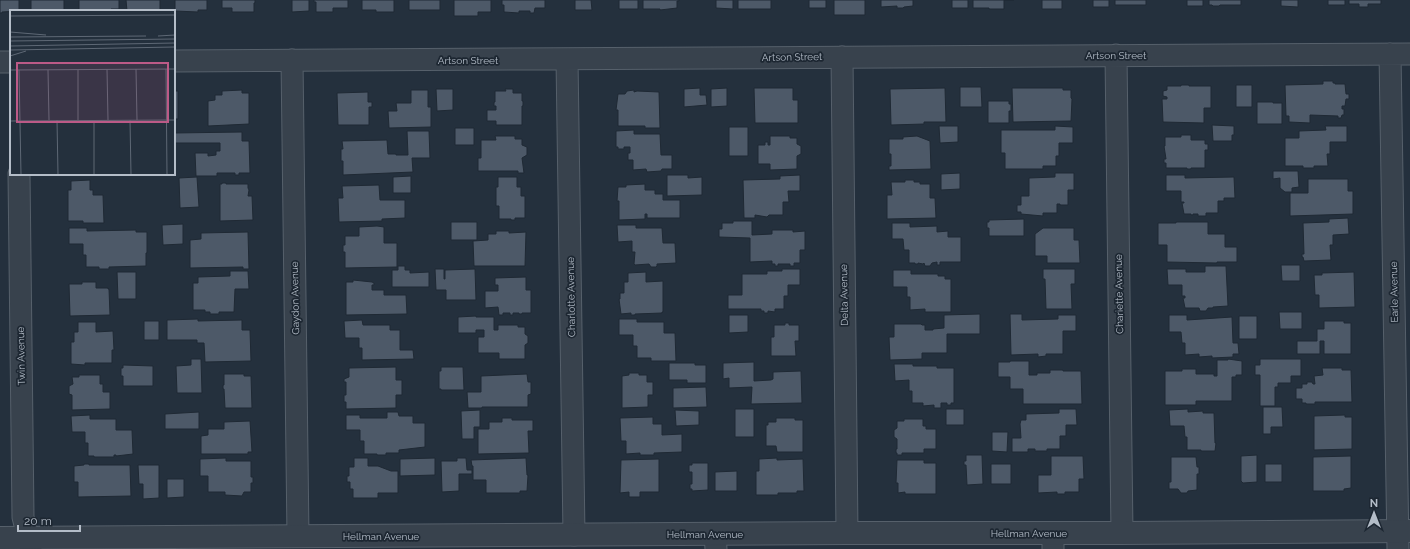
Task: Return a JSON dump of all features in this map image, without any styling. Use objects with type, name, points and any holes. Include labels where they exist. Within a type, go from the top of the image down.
[{"type":"street","name":"Artson Street","points":[[175,61],[1400,54]]},
{"type":"street","name":"Earle Avenue","points":[[1400,54],[1402,537]]},
{"type":"street","name":"Chariette Avenue","points":[[1116,55],[1122,534]]},
{"type":"street","name":"Delta Avenue","points":[[842,57],[847,533]]},
{"type":"street","name":"Charlotte Avenue","points":[[567,59],[574,534]]},
{"type":"street","name":"Gaydon Avenue","points":[[292,60],[298,536]]},
{"type":"street","name":"Twin Avenue","points":[[19,175],[23,517],[30,543]]},
{"type":"street","name":"Hellman Avenue","points":[[0,538],[30,543],[298,536],[374,543],[574,534],[715,542],[847,533],[1053,541],[1122,534],[1402,537]]},
{"type":"building","points":[[0,0],[19,0],[19,10],[10,10],[10,12],[0,13]]},
{"type":"building","points":[[31,0],[64,0],[64,10],[31,10]]},
{"type":"building","points":[[79,0],[119,0],[119,9],[79,10]]},
{"type":"building","points":[[126,0],[160,0],[160,10],[127,10]]},
{"type":"building","points":[[175,0],[207,0],[207,10],[198,10],[198,12],[175,11]]},
{"type":"building","points":[[222,0],[255,0],[254,12],[232,12],[232,8],[222,8]]},
{"type":"building","points":[[292,0],[309,0],[309,11],[292,12]]},
{"type":"building","points":[[314,0],[348,0],[348,8],[333,8],[333,12],[316,12],[316,2],[314,2]]},
{"type":"building","points":[[362,0],[394,0],[394,12],[362,10]]},
{"type":"building","points":[[409,0],[440,0],[440,10],[409,10]]},
{"type":"building","points":[[454,0],[491,0],[491,12],[478,12],[478,16],[454,16]]},
{"type":"building","points":[[502,0],[545,0],[545,8],[535,8],[534,13],[530,13],[530,11],[519,11],[519,13],[504,12]]},
{"type":"building","points":[[575,0],[591,0],[592,10],[575,10]]},
{"type":"building","points":[[619,0],[638,0],[638,9],[619,9]]},
{"type":"building","points":[[643,0],[679,1],[677,1],[677,8],[660,10],[643,9]]},
{"type":"building","points":[[716,0],[733,0],[733,9],[716,8]]},
{"type":"building","points":[[738,0],[771,0],[771,9],[738,9]]},
{"type":"building","points":[[809,0],[826,0],[826,8],[809,8]]},
{"type":"building","points":[[834,0],[865,0],[865,15],[834,15]]},
{"type":"building","points":[[881,0],[913,0],[913,6],[903,8],[897,8],[897,6],[881,7]]},
{"type":"building","points":[[952,0],[968,0],[968,8],[952,8]]},
{"type":"building","points":[[973,0],[1004,0],[1004,9],[973,8]]},
{"type":"building","points":[[1042,0],[1062,0],[1062,9],[1042,9]]},
{"type":"building","points":[[1093,0],[1109,0],[1109,7],[1093,7]]},
{"type":"building","points":[[1115,0],[1146,0],[1146,5],[1115,5]]},
{"type":"building","points":[[1187,0],[1203,0],[1203,6],[1187,6]]},
{"type":"building","points":[[1209,0],[1241,0],[1241,5],[1213,6],[1209,5]]},
{"type":"building","points":[[1281,0],[1298,0],[1298,7],[1281,6]]},
{"type":"building","points":[[1328,0],[1345,0],[1345,5],[1328,5]]},
{"type":"building","points":[[1349,0],[1381,0],[1381,4],[1368,4],[1368,7],[1359,7],[1359,4],[1349,4]]},
{"type":"building","points":[[1323,81],[1333,81],[1335,84],[1345,84],[1346,94],[1349,94],[1349,99],[1346,99],[1345,106],[1342,106],[1342,109],[1344,109],[1344,115],[1342,115],[1341,118],[1338,118],[1338,116],[1310,115],[1310,123],[1289,122],[1289,116],[1286,116],[1285,85],[1323,84]]},
{"type":"building","points":[[1236,85],[1252,85],[1252,107],[1236,107]]},
{"type":"building","points":[[1167,86],[1211,86],[1211,108],[1204,108],[1204,123],[1163,122],[1162,99],[1167,99],[1167,97],[1163,96],[1163,91],[1167,90]]},
{"type":"building","points":[[960,87],[981,87],[982,107],[960,107]]},
{"type":"building","points":[[700,88],[700,95],[706,95],[707,105],[684,107],[684,89]]},
{"type":"building","points":[[727,88],[727,106],[711,107],[711,89]]},
{"type":"building","points":[[754,88],[793,88],[793,100],[798,100],[798,123],[755,123]]},
{"type":"building","points":[[945,88],[946,122],[891,125],[890,89]]},
{"type":"building","points":[[1012,88],[1063,88],[1063,90],[1071,90],[1071,121],[1013,122]]},
{"type":"building","points":[[436,89],[453,89],[453,110],[437,111]]},
{"type":"building","points":[[505,89],[513,89],[513,93],[522,93],[522,125],[496,125],[496,121],[487,121],[487,110],[496,110],[496,106],[494,106],[495,91],[506,91]]},
{"type":"building","points":[[242,90],[242,93],[249,93],[249,124],[208,126],[208,101],[215,100],[215,95],[222,95],[222,91]]},
{"type":"building","points":[[411,90],[428,90],[428,107],[431,107],[431,127],[389,128],[388,111],[397,111],[396,103],[411,103]]},
{"type":"building","points":[[634,90],[634,92],[659,92],[660,128],[645,128],[645,126],[618,126],[618,110],[616,110],[618,94],[625,94],[627,91]]},
{"type":"building","points":[[175,91],[178,91],[178,119],[175,119]]},
{"type":"building","points":[[368,92],[368,102],[372,102],[372,107],[369,107],[369,125],[338,125],[337,93]]},
{"type":"building","points":[[988,101],[1009,101],[1009,104],[1011,104],[1011,111],[1009,111],[1009,123],[988,123]]},
{"type":"building","points":[[1257,102],[1282,103],[1282,124],[1257,124]]},
{"type":"building","points":[[1212,125],[1234,126],[1232,141],[1213,141]]},
{"type":"building","points":[[939,126],[958,126],[958,142],[940,143]]},
{"type":"building","points":[[1055,126],[1073,127],[1073,143],[1059,143],[1059,156],[1056,156],[1056,166],[1043,166],[1043,169],[1005,169],[1005,153],[1001,153],[1001,130],[1055,130]]},
{"type":"building","points":[[1325,126],[1347,126],[1347,142],[1330,142],[1330,154],[1327,154],[1328,166],[1303,168],[1303,166],[1285,166],[1285,138],[1299,138],[1299,131],[1326,130]]},
{"type":"building","points":[[729,127],[748,127],[748,156],[729,156]]},
{"type":"building","points":[[455,128],[474,128],[474,145],[455,145]]},
{"type":"building","points":[[634,130],[634,134],[660,134],[661,155],[672,155],[672,169],[647,172],[646,169],[633,170],[633,160],[628,160],[630,147],[618,149],[618,147],[616,147],[616,131]]},
{"type":"building","points":[[407,131],[429,131],[430,158],[412,158],[413,172],[343,175],[343,161],[341,161],[341,149],[343,149],[342,141],[387,140],[388,154],[408,155]]},
{"type":"building","points":[[242,132],[242,141],[249,141],[250,173],[239,173],[239,175],[235,175],[235,173],[217,173],[217,176],[196,176],[195,153],[208,153],[208,156],[216,155],[216,151],[220,151],[220,143],[175,143],[175,133]]},
{"type":"building","points":[[1181,135],[1191,135],[1191,140],[1205,140],[1205,144],[1208,144],[1208,150],[1205,150],[1205,168],[1166,168],[1166,163],[1164,163],[1164,159],[1166,159],[1164,146],[1165,137],[1181,137]]},
{"type":"building","points":[[495,136],[515,136],[515,139],[522,139],[522,145],[527,147],[527,155],[522,158],[524,173],[518,173],[518,171],[478,171],[478,158],[481,158],[481,140],[496,140]]},
{"type":"building","points":[[770,136],[790,136],[790,138],[797,138],[797,144],[801,146],[801,154],[797,156],[797,169],[770,170],[770,164],[758,164],[758,145],[765,145],[765,142],[768,142],[768,145],[770,145]]},
{"type":"building","points":[[917,136],[930,141],[931,169],[889,170],[889,166],[891,166],[891,154],[889,154],[889,139],[903,139],[903,137]]},
{"type":"building","points":[[1273,171],[1298,171],[1299,187],[1292,188],[1292,192],[1285,192],[1280,188],[1280,178],[1273,179]]},
{"type":"building","points":[[960,173],[960,189],[941,190],[941,174]]},
{"type":"building","points":[[1055,173],[1074,173],[1074,190],[1068,190],[1068,205],[1057,204],[1057,213],[1043,213],[1043,216],[1021,214],[1021,212],[1017,212],[1017,205],[1021,205],[1021,196],[1029,196],[1029,178],[1055,177]]},
{"type":"building","points":[[667,175],[688,175],[688,178],[702,177],[702,195],[667,196]]},
{"type":"building","points":[[800,175],[800,191],[788,191],[789,202],[783,202],[783,215],[769,215],[767,217],[755,215],[755,218],[744,218],[743,180],[780,179],[780,176]]},
{"type":"building","points":[[1166,175],[1185,175],[1185,178],[1234,177],[1235,198],[1224,198],[1224,201],[1218,201],[1218,213],[1206,213],[1206,216],[1198,216],[1198,214],[1184,214],[1182,203],[1184,202],[1181,202],[1181,191],[1166,191]]},
{"type":"building","points":[[411,176],[411,193],[393,193],[393,177]]},
{"type":"building","points":[[197,177],[199,207],[180,208],[179,178]]},
{"type":"building","points":[[498,177],[517,177],[517,187],[521,187],[521,196],[525,196],[525,218],[515,218],[515,220],[499,219],[499,206],[496,206],[496,187],[498,187]]},
{"type":"building","points":[[1308,179],[1348,179],[1348,191],[1353,191],[1353,214],[1290,216],[1290,193],[1308,193]]},
{"type":"building","points":[[90,180],[90,190],[93,190],[93,195],[103,195],[104,223],[68,221],[68,190],[71,190],[71,181]]},
{"type":"building","points":[[905,180],[914,180],[914,182],[920,182],[920,184],[930,184],[930,198],[935,198],[936,218],[887,219],[887,195],[892,195],[891,182],[905,182]]},
{"type":"building","points":[[220,184],[248,184],[248,196],[252,196],[253,220],[220,221]]},
{"type":"building","points":[[645,184],[645,190],[655,190],[655,194],[663,194],[663,200],[680,200],[680,218],[647,218],[647,214],[645,214],[645,219],[619,220],[619,201],[617,201],[618,187]]},
{"type":"building","points":[[379,185],[380,200],[405,200],[405,218],[382,219],[382,221],[339,222],[338,198],[343,198],[342,186]]},
{"type":"building","points":[[1348,218],[1349,234],[1333,235],[1333,245],[1330,245],[1331,260],[1304,261],[1302,257],[1302,254],[1304,254],[1303,223],[1329,222],[1329,219]]},
{"type":"building","points":[[1024,219],[1024,236],[989,236],[987,222],[989,222],[989,220]]},
{"type":"building","points":[[733,221],[752,221],[752,235],[772,234],[772,230],[793,230],[793,232],[805,231],[805,250],[800,250],[800,263],[794,263],[794,266],[790,266],[790,264],[778,264],[778,266],[775,266],[775,264],[772,264],[772,261],[750,262],[750,238],[719,237],[719,229],[722,229],[722,223],[733,223]]},
{"type":"building","points":[[451,222],[477,222],[477,240],[451,240]]},
{"type":"building","points":[[1208,222],[1208,234],[1225,234],[1225,247],[1237,247],[1237,262],[1167,262],[1167,245],[1158,245],[1158,223]]},
{"type":"building","points":[[892,223],[910,223],[910,227],[937,226],[937,232],[948,231],[948,237],[961,237],[961,262],[940,262],[940,265],[937,265],[937,262],[932,263],[930,266],[925,266],[924,263],[909,263],[909,250],[904,250],[903,239],[892,239]]},
{"type":"building","points":[[183,224],[183,244],[163,245],[162,225]]},
{"type":"building","points":[[617,225],[636,225],[636,228],[662,228],[663,243],[675,243],[676,263],[657,264],[656,267],[651,267],[649,264],[635,265],[635,252],[632,252],[632,241],[618,242]]},
{"type":"building","points":[[359,227],[384,227],[384,243],[397,243],[397,267],[345,268],[345,252],[343,252],[343,245],[345,245],[345,236],[359,236]]},
{"type":"building","points":[[69,228],[87,228],[87,231],[136,230],[136,232],[147,232],[146,266],[109,267],[109,269],[86,267],[86,255],[83,255],[83,244],[69,244]]},
{"type":"building","points":[[1043,228],[1074,228],[1074,240],[1079,240],[1080,263],[1047,263],[1047,256],[1035,256],[1035,234]]},
{"type":"building","points":[[496,231],[509,231],[509,233],[526,232],[525,266],[474,266],[473,241],[488,240],[488,234],[496,234]]},
{"type":"building","points":[[248,232],[249,269],[243,269],[243,267],[190,268],[190,240],[201,239],[201,233]]},
{"type":"building","points":[[1281,265],[1300,265],[1300,281],[1282,281]]},
{"type":"building","points":[[398,266],[405,266],[405,270],[410,270],[410,273],[429,272],[429,287],[392,287],[392,270],[398,270]]},
{"type":"building","points":[[1205,266],[1226,266],[1228,306],[1208,308],[1206,311],[1200,311],[1199,308],[1185,308],[1183,298],[1185,298],[1185,296],[1182,296],[1182,285],[1168,285],[1167,269],[1186,269],[1186,272],[1205,272]]},
{"type":"building","points":[[435,269],[444,269],[445,279],[445,270],[475,269],[476,300],[446,300],[446,290],[436,290]]},
{"type":"building","points":[[782,269],[800,269],[800,285],[788,285],[788,296],[784,296],[784,309],[775,309],[775,312],[768,311],[768,313],[764,313],[761,309],[728,309],[728,295],[742,295],[742,274],[767,274],[767,271],[782,271]]},
{"type":"building","points":[[1043,269],[1075,269],[1075,284],[1071,284],[1072,309],[1046,309],[1045,279],[1043,279]]},
{"type":"building","points":[[893,270],[911,270],[911,274],[938,274],[938,276],[945,276],[945,279],[951,279],[951,312],[925,312],[925,309],[910,310],[910,297],[907,297],[907,287],[893,287]]},
{"type":"building","points":[[230,271],[248,271],[249,289],[235,289],[234,312],[219,312],[219,314],[210,314],[210,312],[205,312],[205,310],[193,310],[193,283],[198,283],[198,277],[230,276]]},
{"type":"building","points":[[117,272],[136,272],[136,299],[118,299]]},
{"type":"building","points":[[646,272],[646,282],[663,281],[663,312],[635,315],[631,315],[631,313],[621,314],[619,299],[620,293],[624,293],[624,282],[628,282],[628,273]]},
{"type":"building","points":[[1354,272],[1355,307],[1319,308],[1319,295],[1315,295],[1314,275],[1322,275],[1322,273]]},
{"type":"building","points":[[526,277],[526,290],[531,290],[531,313],[513,313],[513,315],[510,315],[510,313],[503,313],[503,315],[499,315],[498,307],[485,308],[485,291],[498,291],[498,285],[495,285],[495,278]]},
{"type":"building","points":[[353,280],[372,282],[374,285],[372,285],[372,290],[384,290],[384,295],[406,295],[407,314],[346,315],[346,282],[353,282]]},
{"type":"building","points":[[82,282],[96,282],[96,288],[109,289],[110,315],[70,316],[69,284],[82,284]]},
{"type":"building","points":[[1279,312],[1302,312],[1302,329],[1280,329]]},
{"type":"building","points":[[980,314],[980,334],[947,334],[947,353],[922,353],[922,359],[890,360],[889,337],[894,337],[894,324],[921,324],[925,325],[925,330],[933,330],[944,328],[944,315]]},
{"type":"building","points":[[1010,314],[1022,314],[1022,320],[1058,319],[1058,315],[1076,315],[1076,331],[1063,331],[1063,354],[1046,354],[1046,356],[1038,357],[1038,354],[1011,355]]},
{"type":"building","points":[[729,315],[748,315],[748,332],[729,333]]},
{"type":"building","points":[[1169,315],[1187,315],[1187,320],[1232,317],[1233,343],[1238,343],[1239,354],[1233,354],[1233,357],[1212,358],[1212,356],[1199,357],[1199,354],[1185,355],[1185,343],[1182,343],[1181,332],[1169,332]]},
{"type":"building","points":[[1239,316],[1257,316],[1257,339],[1239,339]]},
{"type":"building","points":[[458,317],[494,317],[494,330],[498,330],[498,325],[518,325],[518,327],[525,327],[525,334],[528,336],[528,343],[525,345],[525,359],[499,359],[499,353],[478,353],[478,337],[484,337],[484,330],[476,330],[476,333],[458,333]]},
{"type":"building","points":[[198,319],[198,321],[242,320],[242,330],[250,330],[251,361],[205,362],[204,343],[197,343],[197,340],[167,340],[167,320]]},
{"type":"building","points":[[619,319],[637,319],[637,322],[664,322],[664,333],[675,333],[676,361],[651,361],[651,358],[637,358],[637,346],[633,346],[633,335],[619,335]]},
{"type":"building","points":[[362,320],[363,325],[390,325],[390,330],[400,330],[400,350],[413,350],[414,359],[362,360],[362,348],[359,348],[359,338],[345,338],[344,321]]},
{"type":"building","points":[[144,321],[159,321],[159,340],[144,340]]},
{"type":"building","points":[[1324,321],[1344,321],[1344,323],[1351,323],[1351,354],[1324,354],[1324,341],[1320,341],[1320,354],[1297,354],[1297,341],[1317,341],[1317,329],[1324,329]]},
{"type":"building","points":[[78,322],[96,322],[96,332],[113,331],[114,350],[112,350],[112,363],[85,363],[85,365],[71,364],[71,342],[74,342],[74,332],[78,332]]},
{"type":"building","points":[[785,323],[789,323],[789,325],[799,325],[799,341],[795,341],[796,356],[771,356],[771,337],[774,337],[774,325],[785,325]]},
{"type":"building","points":[[191,359],[201,359],[202,393],[177,393],[176,366],[191,365]]},
{"type":"building","points":[[1228,359],[1242,361],[1242,375],[1232,377],[1232,401],[1196,401],[1196,405],[1165,405],[1165,371],[1196,369],[1196,374],[1214,374],[1214,376],[1217,376],[1217,360]]},
{"type":"building","points":[[1260,359],[1301,359],[1301,376],[1291,376],[1291,383],[1278,383],[1278,387],[1275,387],[1275,406],[1260,406],[1260,375],[1255,375],[1255,365],[1260,365]]},
{"type":"building","points":[[1029,361],[1029,375],[1037,375],[1037,373],[1050,373],[1050,370],[1081,371],[1082,404],[1023,404],[1023,389],[1010,389],[1010,377],[998,377],[998,362]]},
{"type":"building","points":[[754,362],[754,381],[771,380],[773,379],[773,372],[801,371],[802,403],[751,404],[752,387],[729,388],[729,378],[723,379],[723,363]]},
{"type":"building","points":[[669,363],[695,363],[695,365],[706,365],[706,383],[687,383],[687,380],[669,380]]},
{"type":"building","points":[[894,364],[913,364],[913,366],[954,368],[954,403],[947,405],[947,403],[941,403],[941,408],[934,408],[934,405],[923,406],[923,403],[912,403],[912,391],[909,391],[909,380],[895,381]]},
{"type":"building","points":[[123,365],[153,366],[153,386],[123,386],[121,368],[123,368]]},
{"type":"building","points":[[396,367],[396,380],[402,380],[402,395],[396,395],[396,408],[346,409],[344,395],[346,395],[346,382],[344,382],[344,379],[349,377],[349,368]]},
{"type":"building","points":[[441,367],[463,367],[464,390],[439,389],[439,371],[441,371]]},
{"type":"building","points":[[1322,368],[1342,368],[1342,370],[1351,370],[1352,402],[1315,402],[1315,404],[1306,404],[1302,403],[1302,399],[1296,399],[1296,388],[1302,388],[1302,384],[1307,384],[1307,382],[1312,382],[1315,384],[1314,376],[1323,375]]},
{"type":"building","points":[[629,373],[647,375],[647,382],[653,382],[653,395],[648,395],[648,407],[622,408],[622,376],[629,375]]},
{"type":"building","points":[[224,374],[244,374],[244,376],[251,376],[252,408],[225,408],[223,389]]},
{"type":"building","points":[[527,374],[528,382],[531,382],[531,394],[528,395],[528,407],[468,408],[467,392],[481,392],[481,376]]},
{"type":"building","points":[[79,375],[100,375],[100,384],[103,384],[103,392],[110,392],[110,409],[72,410],[72,395],[69,394],[69,386],[73,384],[72,377],[79,377]]},
{"type":"building","points":[[706,387],[707,407],[673,408],[673,388]]},
{"type":"building","points":[[1263,407],[1282,407],[1283,427],[1271,427],[1271,434],[1263,434]]},
{"type":"building","points":[[735,409],[754,409],[754,437],[735,437]]},
{"type":"building","points":[[946,409],[964,409],[964,425],[946,425]]},
{"type":"building","points":[[1059,409],[1076,409],[1077,425],[1066,425],[1066,436],[1060,436],[1060,449],[1035,451],[1035,449],[1028,449],[1028,452],[1012,452],[1012,438],[1021,438],[1020,424],[1021,420],[1026,420],[1026,414],[1059,413]]},
{"type":"building","points":[[1188,409],[1188,412],[1203,411],[1203,413],[1214,413],[1216,443],[1215,451],[1187,450],[1187,437],[1185,437],[1184,426],[1170,426],[1169,410]]},
{"type":"building","points":[[480,410],[480,427],[474,427],[474,439],[462,439],[461,411]]},
{"type":"building","points":[[675,410],[699,411],[699,425],[676,426]]},
{"type":"building","points":[[199,412],[199,429],[165,429],[165,414]]},
{"type":"building","points":[[387,412],[398,412],[399,416],[413,416],[413,423],[425,423],[425,447],[399,450],[399,453],[386,453],[386,455],[364,454],[364,441],[360,441],[360,430],[346,430],[346,415],[360,415],[360,418],[387,418]]},
{"type":"building","points":[[90,415],[90,419],[116,419],[116,430],[132,430],[133,454],[114,455],[114,457],[88,456],[88,443],[85,443],[85,432],[72,432],[71,416]]},
{"type":"building","points":[[1345,415],[1345,417],[1352,417],[1352,449],[1314,450],[1314,416]]},
{"type":"building","points":[[653,417],[653,424],[662,424],[662,435],[682,434],[682,452],[654,453],[654,455],[640,455],[640,453],[626,454],[626,441],[621,441],[620,418]]},
{"type":"building","points":[[502,418],[512,418],[512,420],[533,420],[533,431],[528,431],[529,453],[478,454],[478,429],[489,429],[489,422],[502,422]]},
{"type":"building","points":[[776,418],[795,418],[795,420],[803,420],[803,452],[777,452],[776,446],[766,446],[766,425],[768,425],[768,422],[776,422]]},
{"type":"building","points":[[904,419],[923,419],[923,426],[926,426],[926,429],[936,429],[936,449],[924,449],[924,453],[902,453],[902,455],[897,455],[897,439],[894,437],[894,430],[897,428],[897,421],[904,421]]},
{"type":"building","points":[[250,421],[252,452],[248,452],[248,454],[201,454],[201,436],[208,435],[208,429],[224,429],[224,422]]},
{"type":"building","points":[[992,432],[1008,432],[1007,452],[992,451]]},
{"type":"building","points":[[966,455],[982,455],[983,484],[967,485],[966,465],[964,465]]},
{"type":"building","points":[[1257,455],[1257,482],[1243,483],[1241,481],[1241,456]]},
{"type":"building","points":[[1051,456],[1083,456],[1084,479],[1079,479],[1079,492],[1065,492],[1065,494],[1057,494],[1057,492],[1038,493],[1038,475],[1051,475]]},
{"type":"building","points":[[1351,456],[1351,488],[1344,489],[1344,491],[1313,491],[1313,457]]},
{"type":"building","points":[[1171,457],[1196,457],[1197,467],[1199,467],[1199,474],[1197,474],[1197,490],[1181,493],[1178,489],[1169,489],[1169,482],[1171,482]]},
{"type":"building","points":[[226,458],[226,461],[251,461],[251,477],[253,477],[253,483],[251,483],[251,492],[244,492],[242,496],[225,495],[225,492],[208,492],[208,476],[200,476],[200,459]]},
{"type":"building","points":[[354,458],[368,458],[368,466],[378,466],[391,471],[398,471],[398,493],[378,493],[378,498],[353,498],[353,489],[350,489],[350,482],[347,482],[347,476],[349,476],[349,467],[354,467]]},
{"type":"building","points":[[435,458],[435,475],[400,476],[400,459]]},
{"type":"building","points":[[457,458],[466,458],[467,470],[472,470],[472,474],[459,474],[459,491],[442,492],[441,461],[457,461]]},
{"type":"building","points":[[526,458],[528,475],[527,491],[520,491],[520,493],[486,493],[486,480],[473,480],[473,466],[471,460]]},
{"type":"building","points":[[777,458],[777,460],[803,459],[804,491],[797,491],[797,493],[778,493],[778,495],[756,495],[756,471],[759,471],[759,459]]},
{"type":"building","points":[[659,459],[659,492],[640,492],[640,497],[629,497],[629,492],[620,493],[621,460]]},
{"type":"building","points":[[897,460],[924,460],[924,463],[936,463],[936,494],[898,493],[898,483],[896,483]]},
{"type":"building","points":[[692,463],[708,463],[708,490],[692,491],[692,489],[690,489],[690,484],[692,484],[692,472],[689,472],[689,465],[692,465]]},
{"type":"building","points":[[84,464],[130,465],[131,496],[78,497],[78,482],[74,482],[74,466]]},
{"type":"building","points":[[991,464],[1011,464],[1011,484],[991,484]]},
{"type":"building","points":[[1265,464],[1282,464],[1282,482],[1265,482]]},
{"type":"building","points":[[138,465],[159,465],[159,498],[143,499],[143,484],[139,484]]},
{"type":"building","points":[[737,471],[737,491],[715,491],[715,472]]},
{"type":"building","points":[[167,479],[184,479],[184,497],[167,498]]}]
